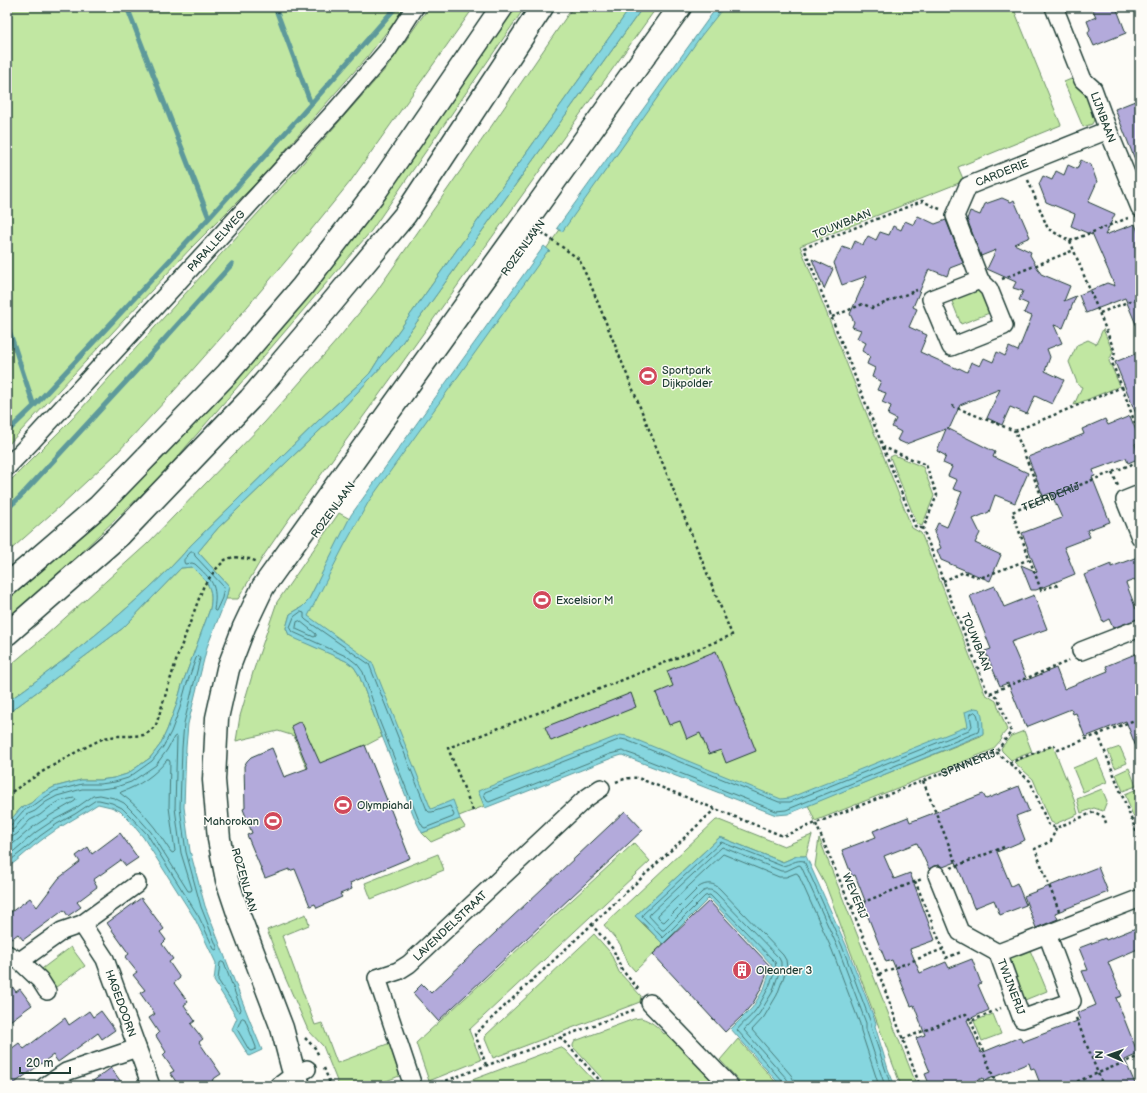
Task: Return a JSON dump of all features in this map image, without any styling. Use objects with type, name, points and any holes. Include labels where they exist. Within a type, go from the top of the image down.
[{"type":"main road","points":[[7,585],[98,506],[227,374],[302,287],[376,191],[502,7]]},
{"type":"main road","points":[[7,634],[120,535],[250,399],[405,215],[542,7]]},
{"type":"main road","name":"ROZENLAAN","points":[[305,1075],[300,1052],[292,1031],[238,913],[227,880],[219,839],[214,780],[217,718],[228,669],[244,627],[263,587],[680,7]]},
{"type":"street","name":"PARALLELWEG","points":[[7,467],[337,109],[387,51],[414,7]]},
{"type":"street","name":"LIJNBAAN","points":[[1054,7],[1083,80],[1093,89],[1136,212]]},
{"type":"street","name":"CARDERIE","points":[[955,216],[968,186],[1108,130]]},
{"type":"street","points":[[955,216],[983,283],[989,289],[1004,326],[950,347],[931,299],[983,283]]},
{"type":"street","points":[[1140,494],[1126,500],[1140,537]]},
{"type":"street","points":[[1081,651],[1140,628]]},
{"type":"street","name":"LAVENDELSTRAAT","points":[[413,1086],[377,978],[398,971],[409,964],[585,799],[601,788]]},
{"type":"street","name":"TWIJNERIJ","points":[[937,875],[960,932],[998,953],[1022,1020],[1069,1002]]},
{"type":"street","points":[[47,992],[40,980],[14,958],[62,931],[82,924],[137,884]]},
{"type":"street","name":"TWIJNERIJ","points":[[998,953],[1139,900]]},
{"type":"street","name":"HAGEDOORN","points":[[82,924],[105,959],[151,1086]]},
{"type":"street","points":[[1047,934],[1072,1001],[1069,1002]]},
{"type":"street","points":[[650,1003],[730,1086]]},
{"type":"street","points":[[45,1086],[66,1072],[137,1048]]},
{"type":"path","points":[[1022,165],[1048,229],[1070,241],[1115,352],[1112,363],[1135,423],[1140,421]]},
{"type":"path","name":"TOUWBAAN","points":[[955,216],[922,201],[804,248],[914,526],[923,530],[987,691],[998,698],[1012,732],[996,752]]},
{"type":"path","points":[[1070,241],[1136,212]]},
{"type":"path","points":[[473,811],[448,748],[625,679],[732,635],[579,259],[552,240]]},
{"type":"path","points":[[983,283],[1074,250]]},
{"type":"path","points":[[832,318],[863,304],[872,308],[918,289],[930,294],[931,299]]},
{"type":"path","points":[[1099,313],[1140,297]]},
{"type":"path","points":[[952,406],[1015,431],[1122,387]]},
{"type":"path","points":[[1015,431],[1043,500]]},
{"type":"path","points":[[883,447],[926,465],[938,495],[923,530]]},
{"type":"path","name":"TEERDERIJ","points":[[1057,587],[1056,585],[1041,590],[1012,512],[1140,461]]},
{"type":"path","points":[[7,795],[42,772],[104,738],[144,735],[149,732],[156,725],[178,655],[204,585],[225,560],[233,557],[250,559],[261,563]]},
{"type":"path","points":[[943,580],[964,572],[980,578],[1030,558]]},
{"type":"path","points":[[990,693],[1064,663],[1081,651]]},
{"type":"path","points":[[1009,763],[1054,745],[1058,750],[1140,718]]},
{"type":"path","points":[[1098,734],[1140,841]]},
{"type":"path","name":"SPINNERIJ","points":[[601,788],[626,778],[638,778],[783,836],[996,752],[1030,781],[1048,824],[1056,828]]},
{"type":"path","points":[[923,781],[957,865]]},
{"type":"path","points":[[486,1065],[475,1034],[715,809]]},
{"type":"path","points":[[1065,927],[1036,849],[1052,841],[1056,828],[1094,812],[1104,817],[1106,823]]},
{"type":"path","points":[[1131,820],[1140,816]]},
{"type":"path","name":"WEVERIJ","points":[[816,824],[879,974],[920,1086]]},
{"type":"path","points":[[915,881],[946,958],[982,944]]},
{"type":"path","points":[[428,1086],[436,1085],[650,1003],[622,970],[613,949],[591,924]]},
{"type":"path","points":[[879,974],[943,949]]},
{"type":"path","points":[[970,1021],[1016,1002]]},
{"type":"path","points":[[1069,1002],[1103,1086]]},
{"type":"path","points":[[903,1039],[966,1014],[997,1086]]},
{"type":"path","points":[[292,1031],[315,1048],[305,1075],[331,1086]]},
{"type":"path","points":[[560,1037],[605,1086]]},
{"type":"path","points":[[1066,1086],[1140,1056]]},
{"type":"green space","points":[[7,7],[406,7],[367,57],[260,179],[191,248],[7,446]]},
{"type":"green space","points":[[429,7],[474,7],[350,182],[226,332],[116,454],[7,553],[7,484],[71,420],[287,181],[388,66]]},
{"type":"green space","points":[[511,7],[525,7],[371,231],[162,475],[36,595],[7,620],[7,597],[158,463],[285,325],[369,214]]},
{"type":"green space","points":[[573,7],[631,7],[370,373],[320,419],[191,545],[165,573],[131,604],[79,648],[7,702],[7,668],[45,636],[147,544],[265,422],[338,339],[376,292]]},
{"type":"green space","points":[[643,7],[657,7],[286,523],[264,555],[238,599],[226,599],[229,586],[198,552],[218,528],[340,411],[396,351]]},
{"type":"green space","name":"Sportpark Dijkpolder","points":[[721,7],[1013,7],[1061,125],[958,167],[964,181],[800,246],[912,528],[921,533],[985,694],[996,701],[1007,730],[1001,737],[1002,739],[992,750],[815,821],[808,805],[983,735],[980,709],[975,709],[975,728],[780,807],[626,750],[459,816],[427,827],[365,664],[300,620],[363,502]]},
{"type":"green space","points":[[1076,77],[1088,92],[1096,113],[1092,115],[1094,120],[1092,124],[1083,127],[1064,82]]},
{"type":"green space","points":[[977,286],[984,290],[992,312],[961,324],[951,299]]},
{"type":"green space","points":[[1103,329],[1113,352],[1109,361],[1120,386],[1074,405],[1082,387],[1078,385],[1069,362],[1077,345],[1088,340],[1096,344]]},
{"type":"green space","points":[[894,455],[923,467],[934,496],[922,526],[917,524],[890,457]]},
{"type":"green space","points":[[339,513],[350,519],[308,601],[302,607],[290,614],[286,628],[289,635],[346,661],[354,667],[359,675],[382,737],[365,746],[307,769],[294,736],[278,731],[236,741],[240,716],[277,602]]},
{"type":"green space","points":[[192,567],[208,585],[211,595],[210,609],[182,685],[176,706],[160,745],[150,758],[127,774],[100,780],[81,780],[54,787],[21,808],[7,824],[7,714],[123,628],[181,568]]},
{"type":"green space","points":[[1024,731],[1032,752],[1011,760],[1001,748],[1011,736]]},
{"type":"green space","points":[[1053,746],[1073,796],[1078,814],[1055,824],[1051,822],[1033,779],[1014,762]]},
{"type":"green space","points":[[1120,747],[1127,763],[1115,768],[1108,751]]},
{"type":"green space","points":[[1097,758],[1107,782],[1083,792],[1073,768]]},
{"type":"green space","points":[[1129,768],[1136,786],[1123,791],[1116,774]]},
{"type":"green space","points":[[1102,789],[1107,801],[1103,811],[1094,808],[1081,813],[1077,799]]},
{"type":"green space","points":[[1137,789],[1140,796],[1140,814],[1133,816],[1125,794]]},
{"type":"green space","points":[[460,819],[465,827],[431,842],[422,833]]},
{"type":"green space","points":[[716,820],[784,846],[812,835],[806,856],[797,856],[783,862],[720,837],[635,916],[663,944],[635,971],[628,963],[620,944],[604,925]]},
{"type":"green space","points":[[819,838],[917,1086],[901,1086],[826,886],[815,866]]},
{"type":"green space","points":[[634,843],[650,861],[469,1030],[481,1060],[429,1081],[416,1043]]},
{"type":"green space","points":[[438,854],[444,870],[371,899],[365,883]]},
{"type":"green space","points":[[306,914],[309,925],[282,936],[315,1025],[322,1023],[337,1063],[390,1043],[402,1075],[373,1086],[339,1086],[323,1046],[308,1030],[284,975],[267,930]]},
{"type":"green space","points":[[594,934],[610,952],[619,972],[641,996],[640,1002],[493,1058],[485,1039],[486,1035]]},
{"type":"green space","points":[[71,947],[85,966],[52,990],[39,971]]},
{"type":"green space","points":[[1030,950],[1047,991],[1020,1002],[1006,964],[1009,957]]},
{"type":"green space","points":[[993,1014],[1001,1034],[982,1041],[974,1021]]},
{"type":"green space","points":[[641,1018],[654,1024],[664,1034],[668,1031],[720,1086],[609,1086],[573,1047],[575,1041],[634,1019]]},
{"type":"green space","points":[[738,1039],[779,1086],[744,1086],[720,1060]]},
{"type":"green space","points":[[560,1047],[565,1050],[599,1086],[456,1086]]},
{"type":"water","points":[[631,7],[643,7],[396,351],[340,411],[218,528],[198,552],[229,586],[226,599],[207,647],[188,724],[184,807],[190,851],[205,906],[262,1050],[249,1056],[232,1029],[237,1018],[214,981],[216,963],[195,919],[143,837],[120,811],[98,804],[38,842],[7,868],[7,824],[21,808],[54,787],[81,780],[100,780],[127,774],[150,758],[160,745],[176,706],[182,685],[210,609],[211,595],[208,585],[192,567],[181,568],[123,628],[7,714],[7,702],[79,648],[131,604],[165,573],[191,545],[320,419],[370,373]]},
{"type":"water","points":[[717,7],[724,7],[701,36],[562,232],[557,228]]},
{"type":"water","points":[[544,246],[550,251],[547,252],[369,501],[308,616],[372,662],[431,809],[453,800],[460,819],[422,833],[415,819],[359,675],[354,667],[346,661],[289,635],[286,628],[290,614],[302,607],[308,601],[351,515]]},
{"type":"water","points":[[975,708],[980,709],[983,734],[788,814],[776,815],[622,755],[485,808],[478,791],[620,735],[627,736],[781,799],[789,798],[968,726],[965,712]]},
{"type":"water","points":[[720,837],[783,862],[797,856],[806,856],[846,945],[876,1023],[875,1026],[888,1069],[895,1086],[781,1086],[731,1029],[752,1008],[764,989],[772,965],[709,898],[663,944],[635,916]]},
{"type":"building","points":[[1100,7],[1116,7],[1126,33],[1094,46],[1088,33],[1090,29],[1087,21],[1096,17],[1093,10]]},
{"type":"building","points":[[1140,99],[1140,170],[1139,170],[1115,109]]},
{"type":"building","points":[[1081,160],[1091,165],[1097,182],[1088,202],[1115,214],[1105,235],[1135,224],[1140,237],[1140,334],[1125,298],[1086,313],[1079,295],[1107,283],[1115,286],[1092,233],[1092,235],[1071,226],[1075,214],[1046,202],[1039,184],[1043,176],[1052,180],[1056,171],[1064,175],[1068,165],[1077,169]]},
{"type":"building","points":[[1002,198],[1011,202],[1014,200],[1030,237],[1014,244],[1031,252],[1030,255],[1041,274],[1070,286],[1064,301],[1076,296],[1063,328],[1054,325],[1062,343],[1047,349],[1050,357],[1045,371],[1064,380],[1052,404],[1035,396],[1027,414],[1010,407],[1002,425],[987,418],[1000,389],[960,405],[950,427],[947,428],[995,452],[993,457],[1028,473],[1015,503],[995,495],[989,512],[973,519],[980,533],[975,543],[1001,555],[990,581],[941,560],[937,550],[941,548],[934,532],[938,523],[947,527],[962,492],[953,489],[957,480],[948,476],[952,467],[943,463],[946,456],[937,451],[946,429],[906,444],[897,440],[901,432],[892,427],[896,419],[888,415],[891,406],[882,402],[886,393],[877,390],[881,381],[872,377],[875,368],[867,364],[870,356],[862,351],[866,343],[857,338],[861,330],[852,327],[854,322],[850,314],[867,276],[842,285],[834,263],[842,247],[851,250],[855,241],[863,245],[868,236],[876,240],[880,232],[889,235],[893,226],[901,230],[905,221],[914,225],[918,216],[935,224],[946,220],[963,263],[950,268],[947,276],[929,269],[913,307],[917,309],[909,327],[927,335],[920,352],[958,369],[959,368],[967,372],[971,362],[980,366],[984,358],[993,362],[997,352],[1005,356],[1009,347],[1018,351],[1032,316],[1024,313],[1028,304],[1019,300],[1023,291],[1013,288],[1016,282],[987,269],[996,250],[981,256],[967,219],[970,211],[980,215],[985,204]]},
{"type":"building","points":[[812,259],[833,269],[824,289]]},
{"type":"building","points":[[1140,352],[1140,424],[1115,362]]},
{"type":"building","points":[[1130,416],[1140,440],[1135,444],[1140,458],[1128,463],[1126,458],[1093,470],[1095,476],[1092,477],[1110,522],[1087,530],[1090,537],[1064,547],[1075,574],[1036,590],[1031,590],[1021,565],[1037,572],[1022,533],[1062,518],[1051,493],[1043,496],[1028,457],[1084,434],[1082,429],[1105,419],[1108,425]]},
{"type":"building","points":[[1140,556],[1140,578],[1126,583],[1136,609],[1140,607],[1140,618],[1113,628],[1109,619],[1103,622],[1084,575],[1111,564],[1111,567]]},
{"type":"building","points":[[995,586],[1004,607],[1034,595],[1047,629],[1011,642],[1027,680],[1056,668],[1064,689],[1108,671],[1106,666],[1140,652],[1139,755],[1126,721],[1085,737],[1076,713],[1073,714],[1071,709],[1026,727],[1008,683],[1000,686],[985,651],[991,649],[970,596]]},
{"type":"building","points":[[716,651],[756,751],[726,763],[721,750],[709,754],[700,733],[687,739],[680,721],[669,725],[656,693],[673,686],[667,671]]},
{"type":"building","points":[[631,693],[636,707],[551,741],[545,727]]},
{"type":"building","points":[[301,721],[320,763],[365,745],[410,858],[350,883],[352,889],[340,894],[342,897],[317,908],[315,904],[310,906],[295,869],[289,871],[289,869],[265,878],[247,835],[252,833],[243,809],[245,808],[244,766],[251,757],[272,748],[284,777],[308,768],[291,726]]},
{"type":"building","points":[[1019,786],[1029,811],[1016,816],[1025,840],[997,852],[1011,886],[1017,883],[1026,905],[1000,915],[994,900],[974,908],[956,862],[943,867],[939,865],[934,866],[929,869],[917,843],[884,856],[894,879],[910,873],[935,940],[910,949],[920,973],[946,962],[949,968],[972,959],[981,983],[978,985],[989,1010],[967,1020],[981,1053],[1020,1037],[1022,1042],[1080,1020],[1077,1013],[1096,1005],[1082,971],[1088,970],[1079,948],[1105,938],[1106,940],[1136,928],[1140,938],[1140,948],[1108,962],[1122,996],[1116,998],[1138,1054],[1125,1060],[1136,1086],[1041,1086],[1034,1068],[1031,1069],[1029,1063],[984,1081],[983,1078],[963,1086],[930,1086],[925,1074],[930,1072],[916,1038],[925,1035],[914,1005],[911,1006],[892,960],[886,962],[863,904],[866,903],[855,875],[852,876],[842,850],[876,837],[873,831],[908,817],[910,822],[983,794],[986,799]]},
{"type":"building","points":[[625,811],[643,830],[438,1021],[413,993],[422,984],[431,993]]},
{"type":"building","points":[[120,833],[138,858],[126,866],[121,860],[93,880],[97,887],[77,902],[81,907],[68,916],[64,910],[23,940],[18,934],[7,942],[7,915],[30,898],[37,907],[59,878],[80,862],[76,856],[88,847],[92,854]]},
{"type":"building","points":[[1098,867],[1108,892],[1055,913],[1058,919],[1036,928],[1024,896]]},
{"type":"building","points":[[141,898],[164,929],[160,932],[166,940],[162,944],[173,959],[169,962],[180,978],[174,983],[188,1002],[184,1005],[195,1021],[191,1024],[203,1039],[199,1042],[221,1074],[212,1080],[216,1086],[179,1086],[170,1073],[174,1071],[163,1055],[166,1052],[156,1036],[159,1033],[149,1018],[155,1014],[140,993],[145,990],[133,975],[137,972],[125,957],[129,954],[107,923]]},
{"type":"building","name":"Oleander 3","points":[[709,901],[770,966],[761,989],[753,1003],[725,1032],[653,954]]},
{"type":"building","points":[[7,979],[16,992],[20,989],[32,1005],[7,1023]]},
{"type":"building","points":[[89,1011],[93,1017],[101,1011],[115,1030],[102,1039],[98,1033],[58,1062],[53,1055],[12,1085],[7,1078],[7,1052],[19,1043],[24,1049],[65,1018],[69,1025]]},
{"type":"building","points":[[111,1068],[124,1086],[86,1086]]},
{"type":"waterway","points":[[127,7],[209,218],[311,104],[275,7]]},
{"type":"waterway","points":[[311,104],[396,7]]},
{"type":"waterway","points":[[7,324],[34,406],[209,218]]},
{"type":"waterway","points":[[7,509],[19,498],[135,372],[232,264]]},
{"type":"waterway","points":[[7,432],[34,406]]},
{"type":"place","name":"Sportpark Dijkpolder","points":[[648,376]]},
{"type":"place","name":"Excelsior M","points":[[542,600]]},
{"type":"place","name":"Olympiahal","points":[[343,805]]},
{"type":"place","name":"Mahorokan","points":[[273,821]]},
{"type":"place","name":"Oleander 3","points":[[742,970]]}]
